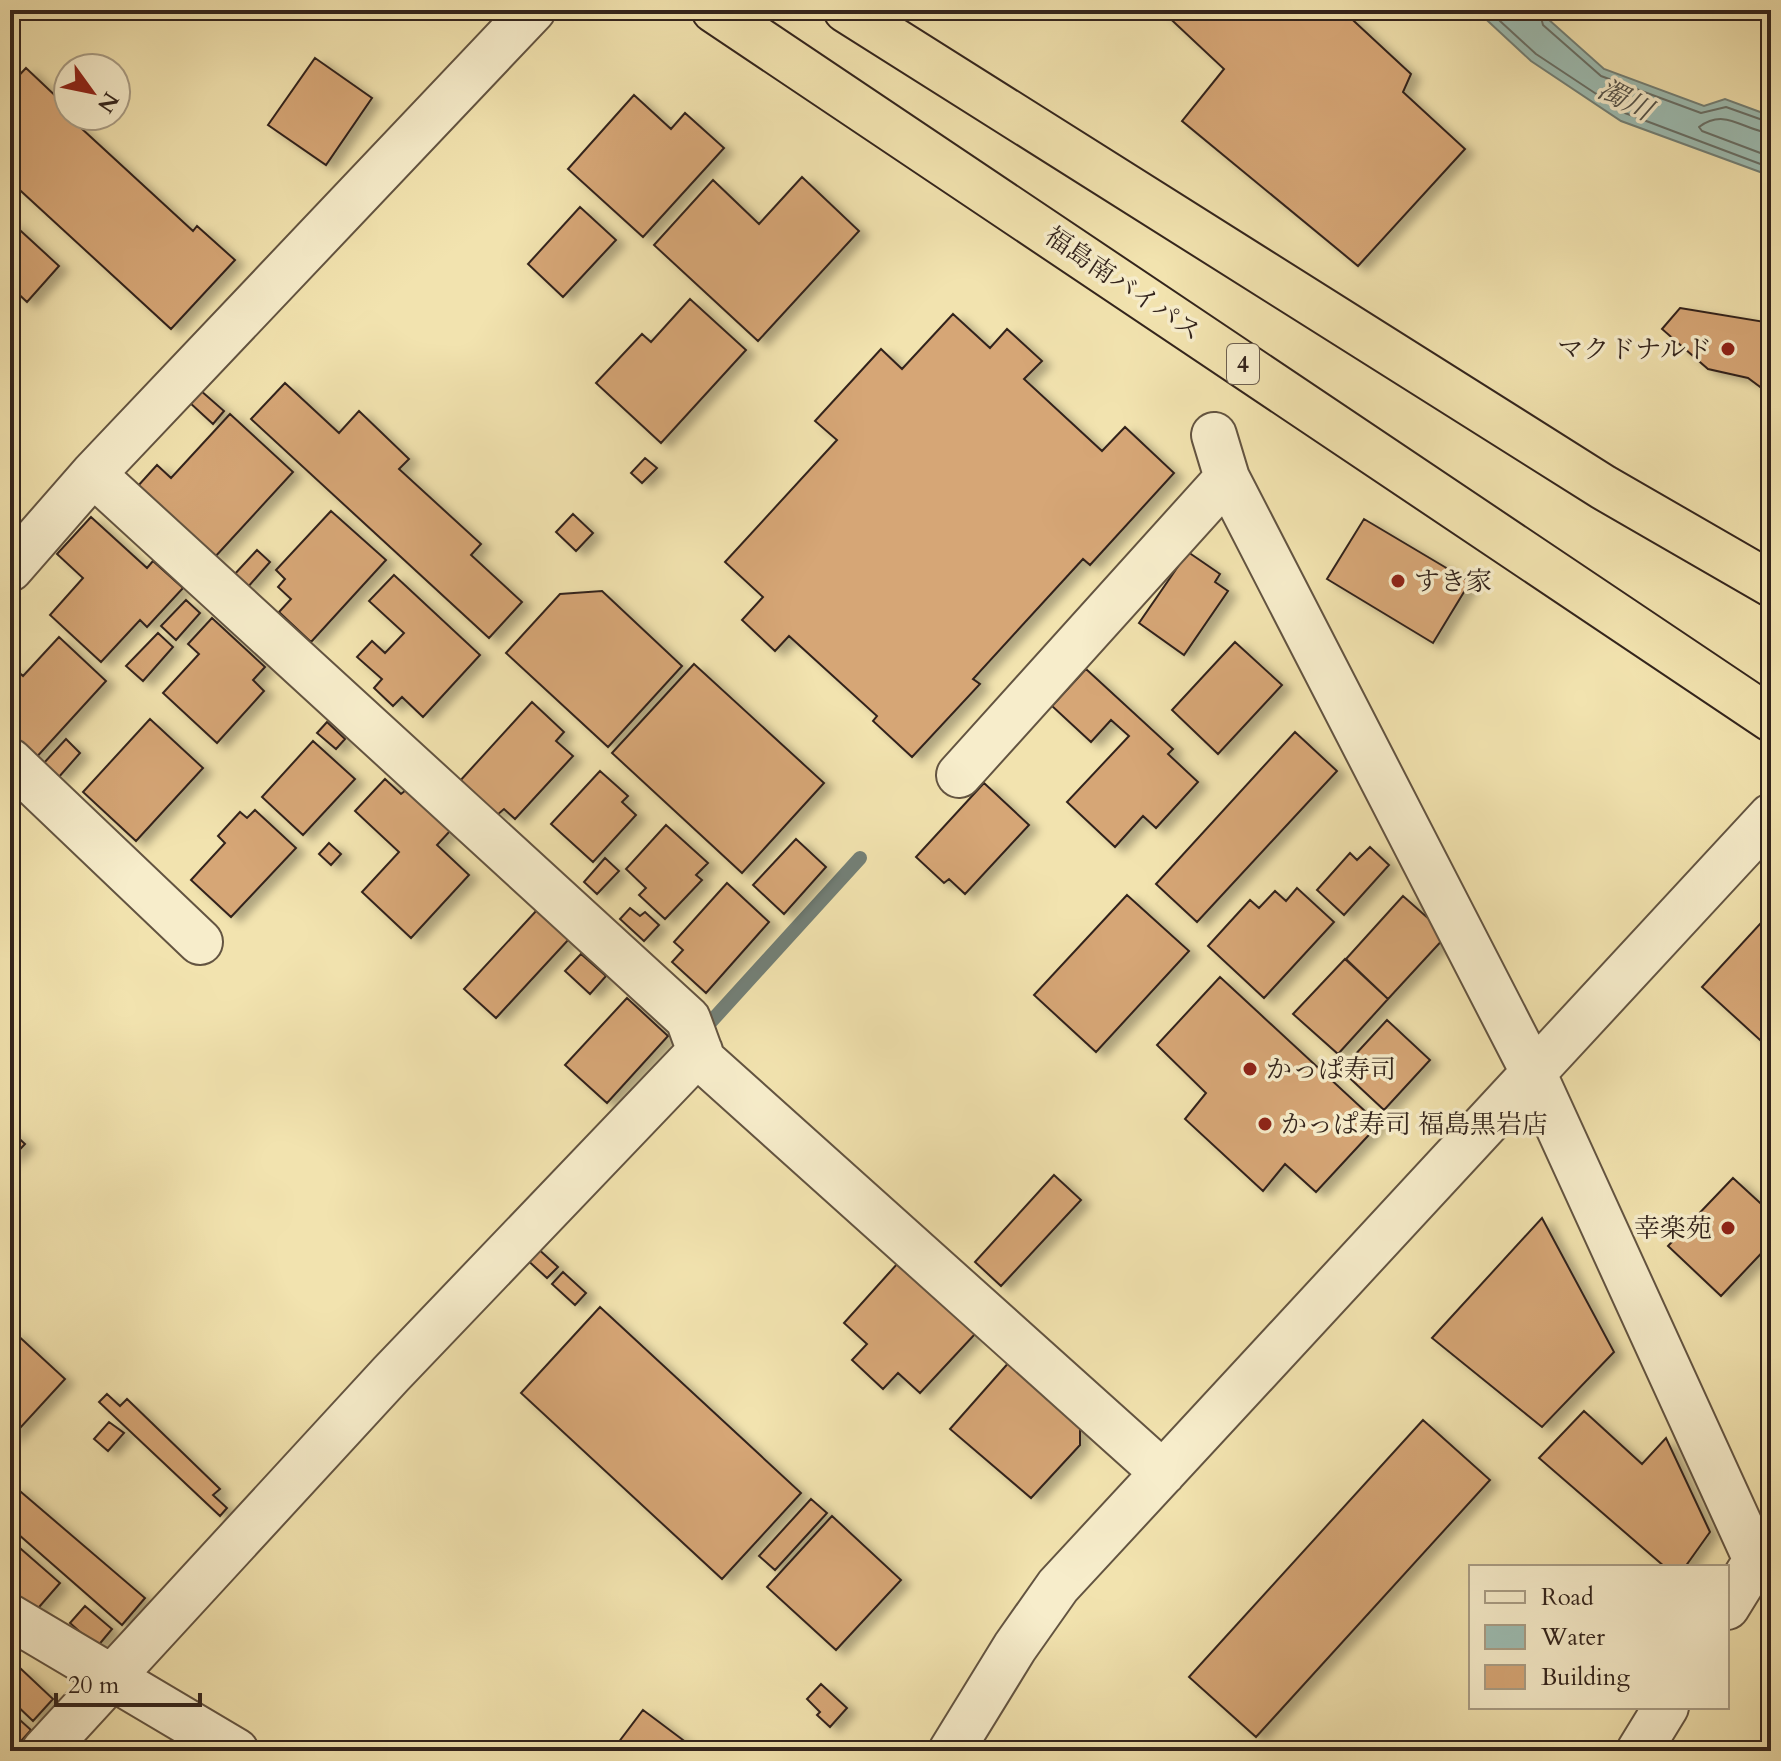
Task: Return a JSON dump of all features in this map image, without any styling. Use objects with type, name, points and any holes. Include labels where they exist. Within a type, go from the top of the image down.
[{"type":"highway","name":"福島南バイパス","points":[[714,10],[1771,719]]},
{"type":"highway","points":[[846,10],[1603,487],[1771,584]]},
{"type":"street","points":[[10,569],[93,474],[533,10]]},
{"type":"street","points":[[1214,435],[1227,478],[1533,1072],[1764,1564],[1729,1605]]},
{"type":"street","points":[[93,474],[688,1019],[703,1060],[1163,1473]]},
{"type":"street","points":[[959,775],[1227,478]]},
{"type":"street","points":[[10,761],[200,942]]},
{"type":"street","points":[[951,1751],[1015,1647],[1058,1586],[1771,816]]},
{"type":"street","points":[[44,1751],[391,1374],[700,1051]]},
{"type":"street","points":[[10,1617],[236,1751]]},
{"type":"street","points":[[1639,1751],[1665,1709]]},
{"type":"water","name":"濁川","points":[[1476,10],[1546,10],[1548,19],[1604,69],[1704,106],[1725,99],[1771,116],[1771,176],[1621,121],[1531,61]]},
{"type":"building","points":[[1161,10],[1342,10],[1411,74],[1403,92],[1465,149],[1358,266],[1182,121],[1224,69]]},
{"type":"building","points":[[315,58],[372,98],[326,165],[268,125]]},
{"type":"building","points":[[26,68],[52,93],[52,132],[85,132],[193,231],[197,226],[235,260],[171,329],[10,181],[10,85]]},
{"type":"building","points":[[634,95],[671,129],[685,113],[724,148],[643,237],[568,169]]},
{"type":"building","points":[[802,177],[859,231],[758,341],[654,245],[713,180],[759,224]]},
{"type":"building","points":[[580,207],[616,240],[563,297],[528,264]]},
{"type":"building","points":[[10,221],[59,266],[27,302],[10,286]]},
{"type":"building","points":[[690,299],[746,350],[661,443],[596,383],[642,334],[651,342]]},
{"type":"building","name":"マクドナルド","points":[[1680,308],[1771,323],[1771,395],[1748,378],[1708,369],[1662,329]]},
{"type":"building","points":[[953,314],[990,348],[1007,329],[1042,361],[1024,379],[1102,451],[1125,427],[1174,473],[1090,565],[1083,559],[973,679],[980,684],[912,757],[873,721],[877,716],[789,636],[775,651],[742,620],[763,597],[725,562],[837,440],[815,421],[881,349],[902,369]]},
{"type":"building","points":[[285,383],[339,433],[359,411],[409,459],[399,469],[481,544],[471,555],[522,602],[489,638],[251,419]]},
{"type":"building","points":[[200,390],[224,411],[213,424],[189,402]]},
{"type":"building","points":[[230,414],[293,472],[214,558],[137,487],[157,465],[171,478]]},
{"type":"building","points":[[645,458],[657,468],[642,483],[631,473]]},
{"type":"building","points":[[331,511],[386,560],[311,642],[279,612],[291,599],[278,587],[285,579],[276,570]]},
{"type":"building","points":[[573,514],[593,533],[576,551],[556,532]]},
{"type":"building","points":[[91,517],[147,568],[153,561],[183,588],[147,627],[140,620],[101,662],[50,615],[83,578],[57,554]]},
{"type":"building","name":"すき家","points":[[1364,519],[1470,582],[1433,643],[1327,579]]},
{"type":"building","points":[[257,550],[270,562],[247,588],[233,576]]},
{"type":"building","points":[[1188,552],[1220,574],[1215,582],[1228,591],[1184,655],[1139,623]]},
{"type":"building","points":[[394,575],[480,655],[423,717],[402,697],[393,706],[374,688],[382,679],[357,657],[372,641],[385,653],[404,633],[369,601]]},
{"type":"building","points":[[602,591],[682,666],[608,747],[506,653],[560,594]]},
{"type":"building","points":[[186,600],[200,613],[176,640],[161,626]]},
{"type":"building","points":[[212,618],[265,667],[253,680],[264,691],[217,743],[163,693],[199,654],[188,644]]},
{"type":"building","points":[[158,633],[173,647],[143,681],[126,666]]},
{"type":"building","points":[[59,637],[106,681],[33,761],[16,745],[19,741],[10,732],[10,673],[14,668],[23,676]]},
{"type":"building","points":[[1235,642],[1282,685],[1218,754],[1172,710]]},
{"type":"building","points":[[694,664],[824,783],[742,873],[612,753]]},
{"type":"building","points":[[1086,669],[1173,749],[1168,754],[1198,782],[1156,828],[1143,816],[1115,847],[1067,802],[1129,736],[1111,720],[1091,742],[1052,706]]},
{"type":"building","points":[[532,702],[564,732],[556,741],[573,756],[515,819],[504,809],[496,816],[459,782]]},
{"type":"building","points":[[150,719],[203,768],[136,841],[83,792]]},
{"type":"building","points":[[327,722],[345,739],[336,749],[317,733]]},
{"type":"building","points":[[1295,732],[1337,771],[1197,922],[1156,884]]},
{"type":"building","points":[[66,739],[80,753],[58,778],[43,764]]},
{"type":"building","points":[[313,741],[355,779],[303,835],[262,797]]},
{"type":"building","points":[[600,771],[628,796],[622,802],[636,815],[593,862],[551,824]]},
{"type":"building","points":[[385,779],[401,794],[406,790],[450,831],[437,845],[469,875],[411,938],[362,892],[399,852],[355,811]]},
{"type":"building","points":[[984,783],[1029,825],[965,894],[949,879],[944,883],[916,857]]},
{"type":"building","points":[[255,810],[296,848],[231,917],[191,880],[225,843],[218,836],[240,812],[247,818]]},
{"type":"building","points":[[666,825],[708,863],[696,875],[702,880],[665,919],[639,895],[646,888],[626,869]]},
{"type":"building","points":[[796,839],[826,867],[784,914],[753,885]]},
{"type":"building","points":[[329,843],[341,854],[331,865],[319,854]]},
{"type":"building","points":[[1370,847],[1389,865],[1344,915],[1317,890],[1350,853],[1357,860]]},
{"type":"building","points":[[605,858],[619,871],[597,894],[584,882]]},
{"type":"building","points":[[727,883],[769,922],[706,993],[672,962],[683,950],[674,942]]},
{"type":"building","points":[[1297,888],[1334,922],[1264,998],[1208,946],[1250,900],[1259,908],[1275,891],[1286,901]]},
{"type":"building","points":[[1127,895],[1189,951],[1096,1052],[1034,995]]},
{"type":"building","points":[[1403,896],[1447,935],[1388,999],[1346,959]]},
{"type":"building","points":[[630,908],[640,916],[645,912],[659,925],[644,941],[620,919]]},
{"type":"building","points":[[537,910],[569,939],[496,1018],[464,989]]},
{"type":"building","points":[[1771,912],[1771,1050],[1702,987]]},
{"type":"building","points":[[581,954],[606,976],[590,994],[565,971]]},
{"type":"building","points":[[1345,959],[1388,999],[1338,1054],[1293,1014]]},
{"type":"building","name":"かっぱ寿司","points":[[1220,977],[1379,1124],[1316,1192],[1285,1164],[1263,1191],[1185,1119],[1206,1093],[1157,1045]]},
{"type":"building","points":[[627,998],[668,1036],[607,1103],[565,1065]]},
{"type":"building","points":[[1387,1020],[1430,1060],[1384,1110],[1341,1070]]},
{"type":"building","points":[[10,1130],[25,1144],[10,1160]]},
{"type":"building","points":[[1054,1175],[1081,1200],[1001,1286],[975,1262]]},
{"type":"building","name":"幸楽苑","points":[[1733,1178],[1771,1213],[1771,1243],[1721,1296],[1668,1246]]},
{"type":"building","points":[[1542,1218],[1614,1352],[1542,1427],[1432,1338]]},
{"type":"building","points":[[535,1246],[558,1267],[547,1278],[524,1257]]},
{"type":"building","points":[[898,1263],[975,1334],[920,1393],[898,1373],[883,1389],[852,1360],[867,1344],[844,1323]]},
{"type":"building","points":[[563,1272],[586,1293],[575,1305],[552,1284]]},
{"type":"building","points":[[600,1307],[801,1493],[722,1579],[521,1393]]},
{"type":"building","points":[[13,1331],[65,1379],[10,1439],[10,1335]]},
{"type":"building","points":[[1011,1360],[1080,1418],[1080,1445],[1031,1498],[950,1429]]},
{"type":"building","points":[[107,1394],[120,1406],[127,1399],[220,1489],[213,1495],[227,1508],[220,1516],[99,1402]]},
{"type":"building","points":[[1584,1411],[1642,1464],[1666,1438],[1710,1532],[1686,1565],[1663,1565],[1539,1458]]},
{"type":"building","points":[[1423,1420],[1490,1480],[1256,1737],[1189,1677]]},
{"type":"building","points":[[109,1422],[124,1433],[108,1451],[94,1439]]},
{"type":"building","points":[[14,1486],[145,1598],[122,1625],[10,1527],[10,1490]]},
{"type":"building","points":[[811,1499],[827,1513],[775,1570],[759,1556]]},
{"type":"building","points":[[832,1516],[901,1580],[836,1650],[767,1587]]},
{"type":"building","points":[[13,1542],[60,1583],[33,1614],[10,1594],[10,1545]]},
{"type":"building","points":[[85,1606],[112,1629],[97,1647],[70,1623]]},
{"type":"building","points":[[20,1668],[53,1699],[33,1721],[10,1699],[10,1679]]},
{"type":"building","points":[[821,1684],[847,1708],[830,1727],[817,1715],[820,1712],[807,1699]]},
{"type":"building","points":[[643,1710],[695,1749],[694,1751],[612,1751]]},
{"type":"building","points":[[10,1711],[31,1730],[12,1751],[10,1751]]},
{"type":"waterway","points":[[707,1026],[860,858]]},
{"type":"place","name":"マクドナルド","points":[[1728,349]]},
{"type":"place","name":"すき家","points":[[1398,581]]},
{"type":"place","name":"かっぱ寿司","points":[[1250,1069]]},
{"type":"place","name":"かっぱ寿司 福島黒岩店","points":[[1265,1124]]},
{"type":"place","name":"幸楽苑","points":[[1728,1228]]}]
